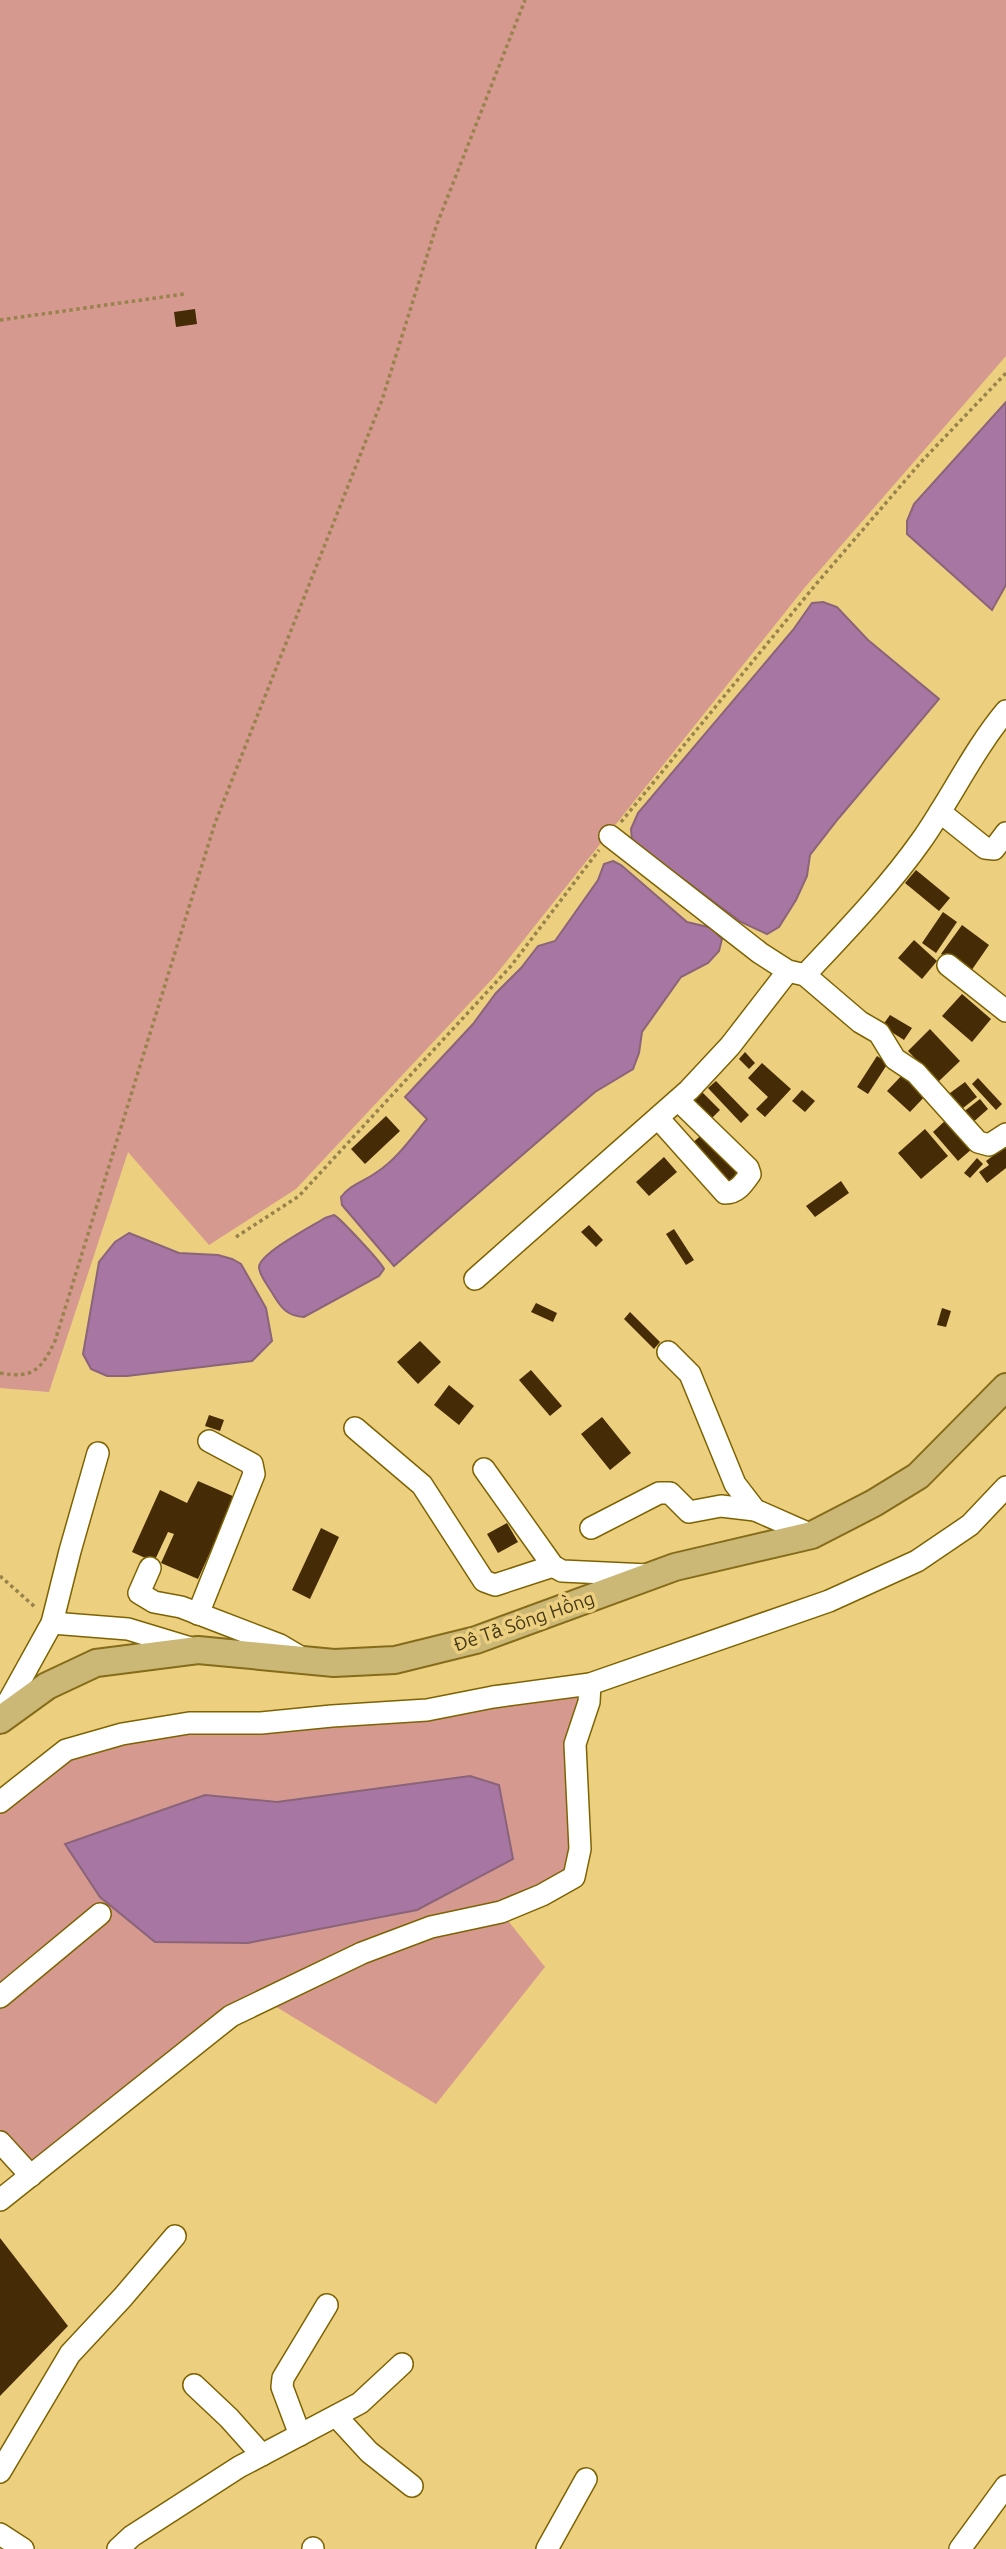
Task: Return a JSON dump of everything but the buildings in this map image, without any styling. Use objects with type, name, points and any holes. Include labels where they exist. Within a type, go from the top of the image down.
[{"type":"main road","name":"Đê Tả Sông Hồng","points":[[0,1718],[47,1686],[96,1663],[198,1650],[334,1663],[396,1660],[476,1640],[675,1567],[812,1535],[874,1503],[918,1476],[1006,1387]]},
{"type":"street","points":[[475,1279],[678,1100],[797,973],[886,884],[920,842],[1006,711]]},
{"type":"street","points":[[940,812],[985,848],[994,849],[1006,833]]},
{"type":"street","points":[[610,836],[760,953],[797,973],[860,1022],[879,1033],[895,1059],[916,1073],[978,1142],[989,1145],[1006,1134]]},
{"type":"street","points":[[948,965],[1004,1006]]},
{"type":"street","points":[[658,1118],[725,1192],[733,1192],[743,1185],[750,1174],[748,1168],[678,1100]]},
{"type":"street","points":[[668,1352],[690,1374],[734,1484],[755,1510]]},
{"type":"street","points":[[355,1428],[422,1485],[484,1581],[495,1585],[553,1566]]},
{"type":"street","points":[[198,1614],[254,1474],[252,1464],[209,1441]]},
{"type":"street","points":[[0,1718],[52,1623],[69,1551],[98,1453]]},
{"type":"street","points":[[484,1469],[553,1566],[562,1571],[653,1575]]},
{"type":"street","points":[[0,1802],[66,1750],[122,1734],[189,1723],[261,1723],[426,1710],[493,1697],[590,1684],[830,1601],[917,1561],[970,1525],[1006,1487]]},
{"type":"street","points":[[591,1528],[659,1493],[670,1493],[689,1512],[721,1506],[755,1510],[812,1535]]},
{"type":"street","points":[[150,1568],[139,1593],[154,1602],[181,1607],[280,1645],[307,1661]]},
{"type":"street","points":[[52,1623],[128,1629],[198,1650]]},
{"type":"street","points":[[0,2200],[231,2016],[362,1953],[431,1927],[501,1912],[542,1895],[574,1877],[580,1849],[575,1744],[589,1702],[590,1684]]},
{"type":"street","points":[[0,1997],[100,1914]]},
{"type":"street","points":[[0,2142],[31,2176]]},
{"type":"street","points":[[0,2472],[70,2354],[174,2236]]},
{"type":"street","points":[[300,2435],[282,2387],[283,2378],[327,2305]]},
{"type":"street","points":[[118,2549],[132,2536],[239,2467],[360,2403],[402,2364]]},
{"type":"street","points":[[194,2385],[229,2418],[262,2455]]},
{"type":"street","points":[[336,2416],[369,2452],[412,2486]]},
{"type":"street","points":[[547,2549],[586,2479]]},
{"type":"street","points":[[960,2549],[1006,2486]]},
{"type":"street","points":[[0,2534],[23,2549]]},
{"type":"path","points":[[0,1373],[19,1376],[35,1371],[46,1359],[55,1341],[215,823],[382,400],[437,224],[524,0]]},
{"type":"path","points":[[0,320],[184,294]]},
{"type":"path","points":[[236,1237],[299,1196],[511,966],[610,836],[817,583],[922,461],[1006,373]]},
{"type":"path","points":[[0,1576],[52,1623]]},
{"type":"shaded area","points":[[0,0],[1006,0],[1006,356],[806,586],[494,977],[296,1189],[209,1245],[128,1152],[49,1392],[0,1388]]},
{"type":"shaded area","points":[[1006,402],[1006,585],[992,610],[907,534],[907,521],[914,504]]},
{"type":"shaded area","points":[[823,602],[837,607],[868,640],[939,699],[810,855],[807,876],[796,900],[779,927],[767,934],[741,922],[632,841],[631,829],[638,813],[793,630],[812,603]]},
{"type":"shaded area","points":[[613,861],[687,922],[712,928],[722,939],[719,951],[708,963],[681,977],[642,1032],[633,1069],[595,1092],[394,1266],[342,1205],[341,1197],[384,1167],[427,1119],[405,1097],[473,1024],[496,993],[538,946],[555,941],[598,880],[604,864]]},
{"type":"shaded area","points":[[334,1215],[384,1269],[379,1276],[304,1317],[294,1315],[280,1305],[259,1267],[277,1247]]},
{"type":"shaded area","points":[[129,1233],[179,1253],[218,1255],[241,1264],[266,1308],[272,1341],[252,1361],[127,1376],[107,1376],[91,1369],[83,1354],[99,1262],[115,1242]]},
{"type":"shaded area","points":[[590,1684],[574,1877],[501,1912],[545,1967],[436,2104],[265,2000],[31,2176],[0,2142],[0,1806],[66,1750],[122,1734]]},
{"type":"shaded area","points":[[470,1776],[499,1785],[513,1859],[417,1910],[248,1943],[155,1942],[100,1897],[65,1844],[205,1795],[277,1802]]}]
